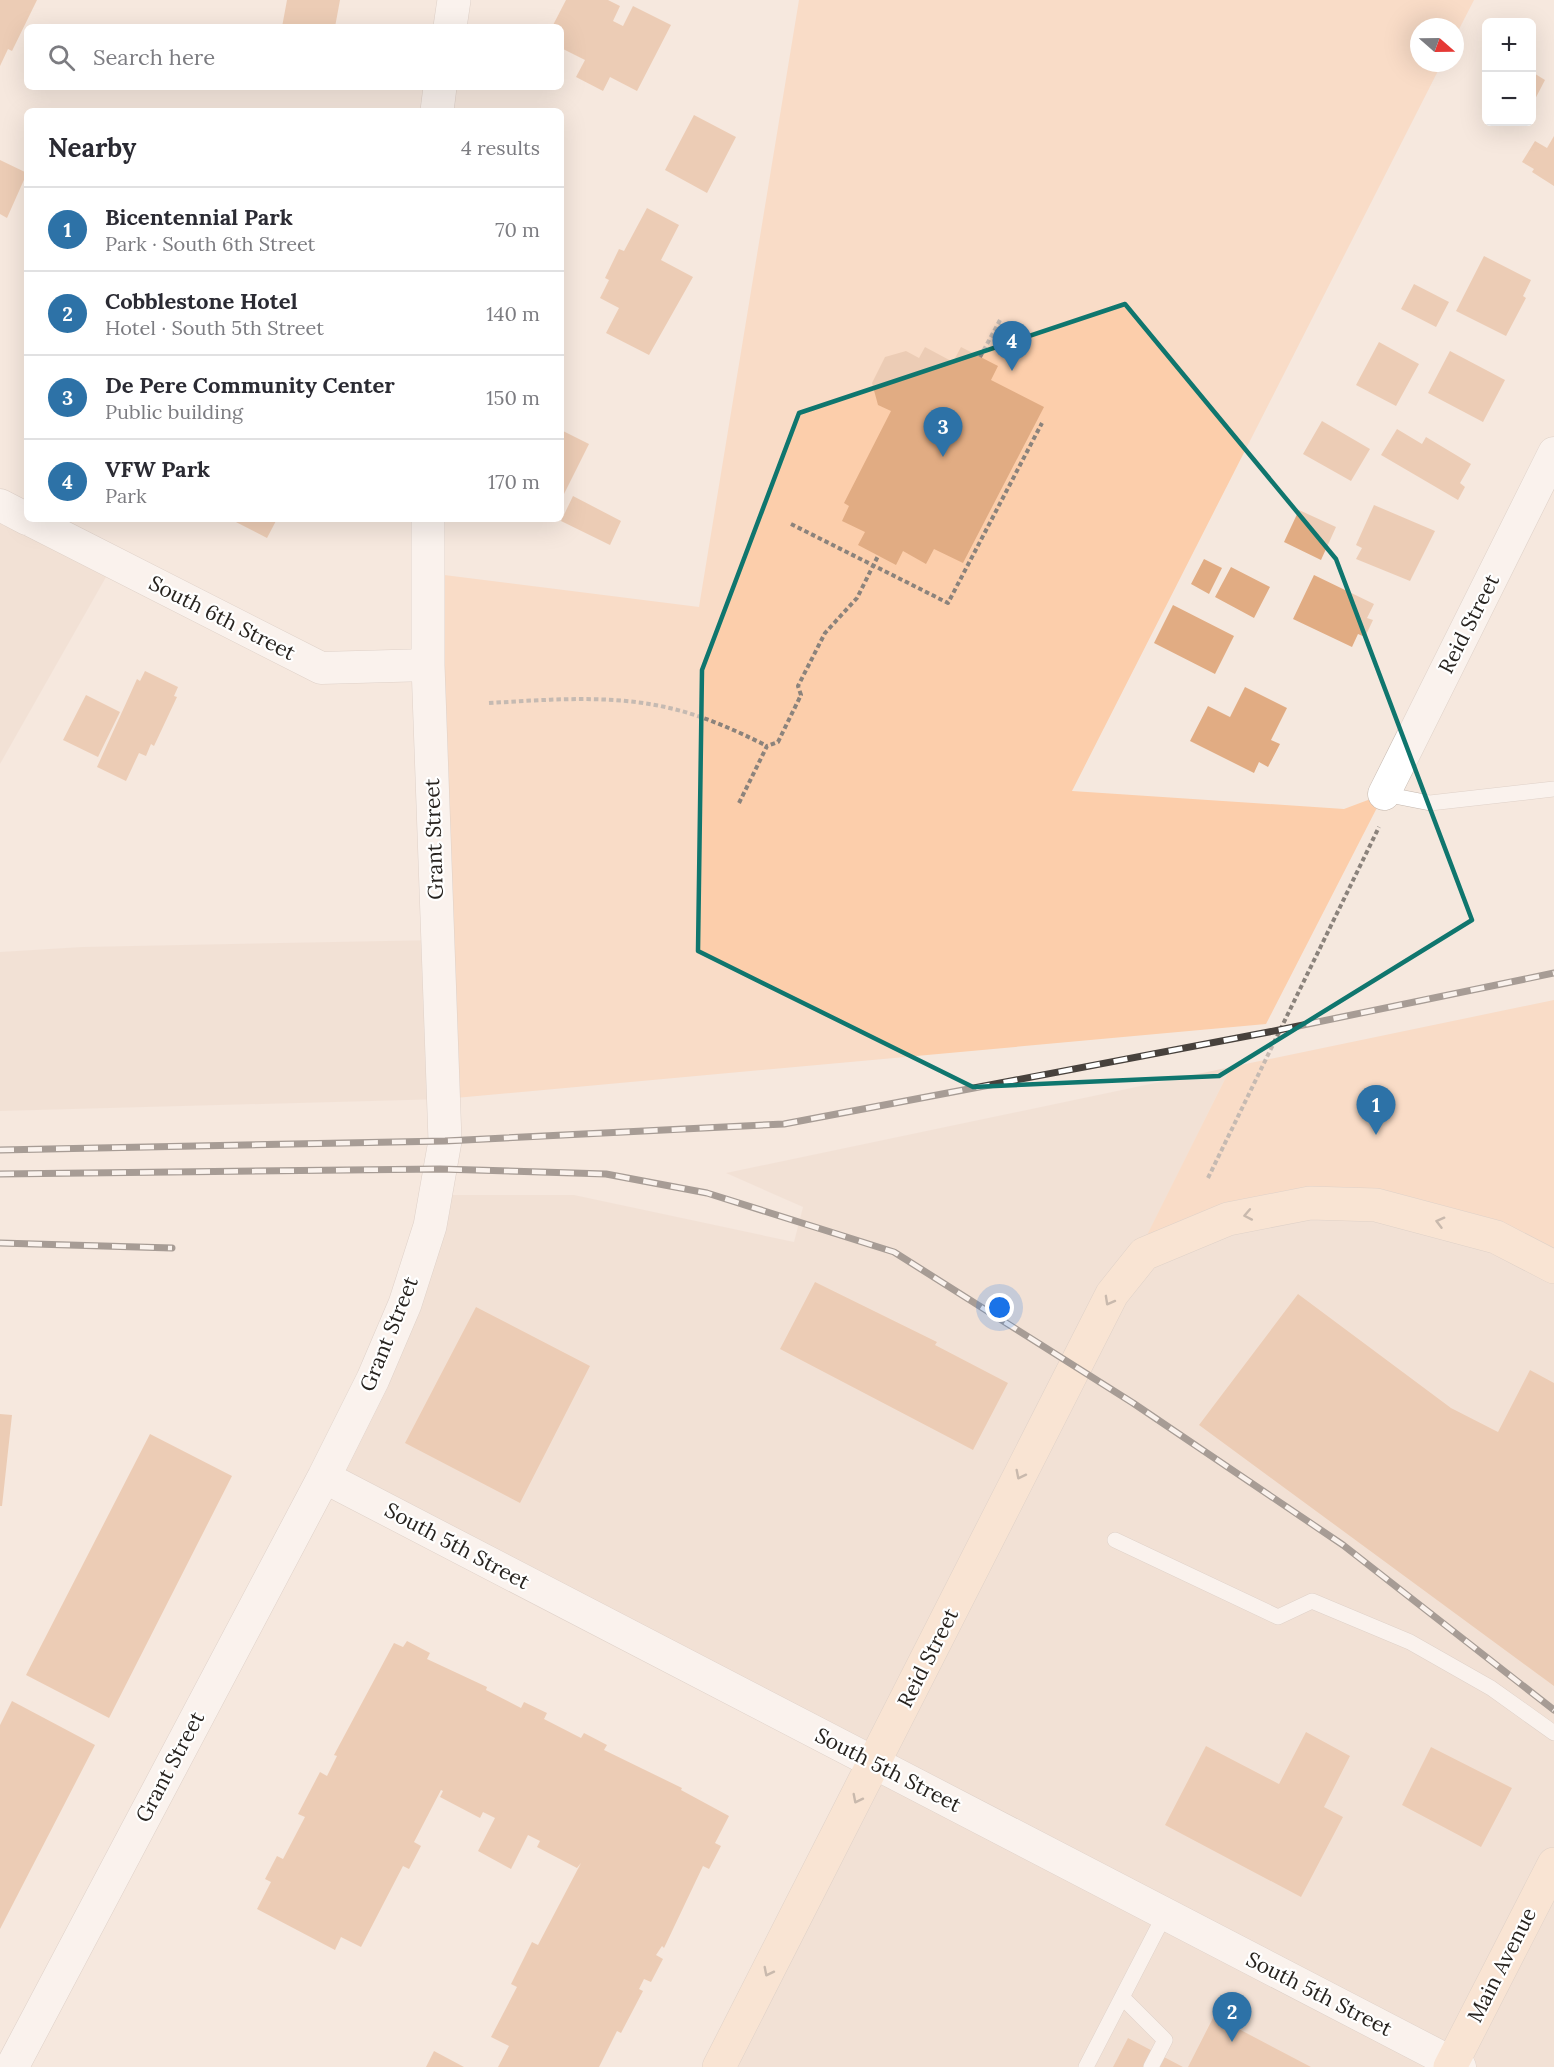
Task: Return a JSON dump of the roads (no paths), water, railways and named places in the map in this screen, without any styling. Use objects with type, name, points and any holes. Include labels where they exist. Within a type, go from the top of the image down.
[{"type":"main road","name":"Reid Street","points":[[719,2067],[1112,1294],[1144,1254],[1227,1219],[1310,1203],[1376,1205],[1496,1237]]},
{"type":"main road","points":[[1496,1237],[1554,1258]]},
{"type":"main road","points":[[1496,1237],[1554,1266]]},
{"type":"main road","name":"Main Avenue","points":[[1454,2066],[1554,1864]]},
{"type":"street","points":[[450,24],[454,0]]},
{"type":"street","points":[[437,108],[440,90]]},
{"type":"street","name":"Reid Street","points":[[1384,794],[1554,453]]},
{"type":"street","name":"South 6th Street","points":[[0,505],[24,517]]},
{"type":"street","name":"South 6th Street","points":[[33,522],[321,668],[428,665]]},
{"type":"street","name":"Grant Street","points":[[12,2067],[324,1477],[373,1378],[405,1304],[430,1226],[445,1141],[428,665],[428,522]]},
{"type":"street","name":"South 5th Street","points":[[324,1477],[1454,2066]]},
{"type":"lane","points":[[1384,794],[1430,803],[1554,789]]},
{"type":"lane","points":[[1115,1540],[1278,1617],[1312,1601],[1410,1642],[1491,1688],[1554,1734]]},
{"type":"lane","points":[[1086,2067],[1165,1914]]},
{"type":"lane","points":[[1122,1997],[1165,2040],[1151,2067]]},
{"type":"railway","points":[[0,1150],[445,1141],[784,1124],[1279,1030],[1554,973]]},
{"type":"railway","points":[[0,1174],[440,1169],[606,1174],[707,1193],[894,1252],[1133,1403],[1343,1545],[1554,1710]]},
{"type":"railway","points":[[0,1243],[172,1248]]},
{"type":"place","name":"VFW Park","points":[[1012,371]]},
{"type":"place","name":"De Pere Community Center","points":[[943,457]]},
{"type":"place","name":"Bicentennial Park","points":[[1376,1135]]},
{"type":"place","name":"Cobblestone Hotel","points":[[1232,2042]]}]
